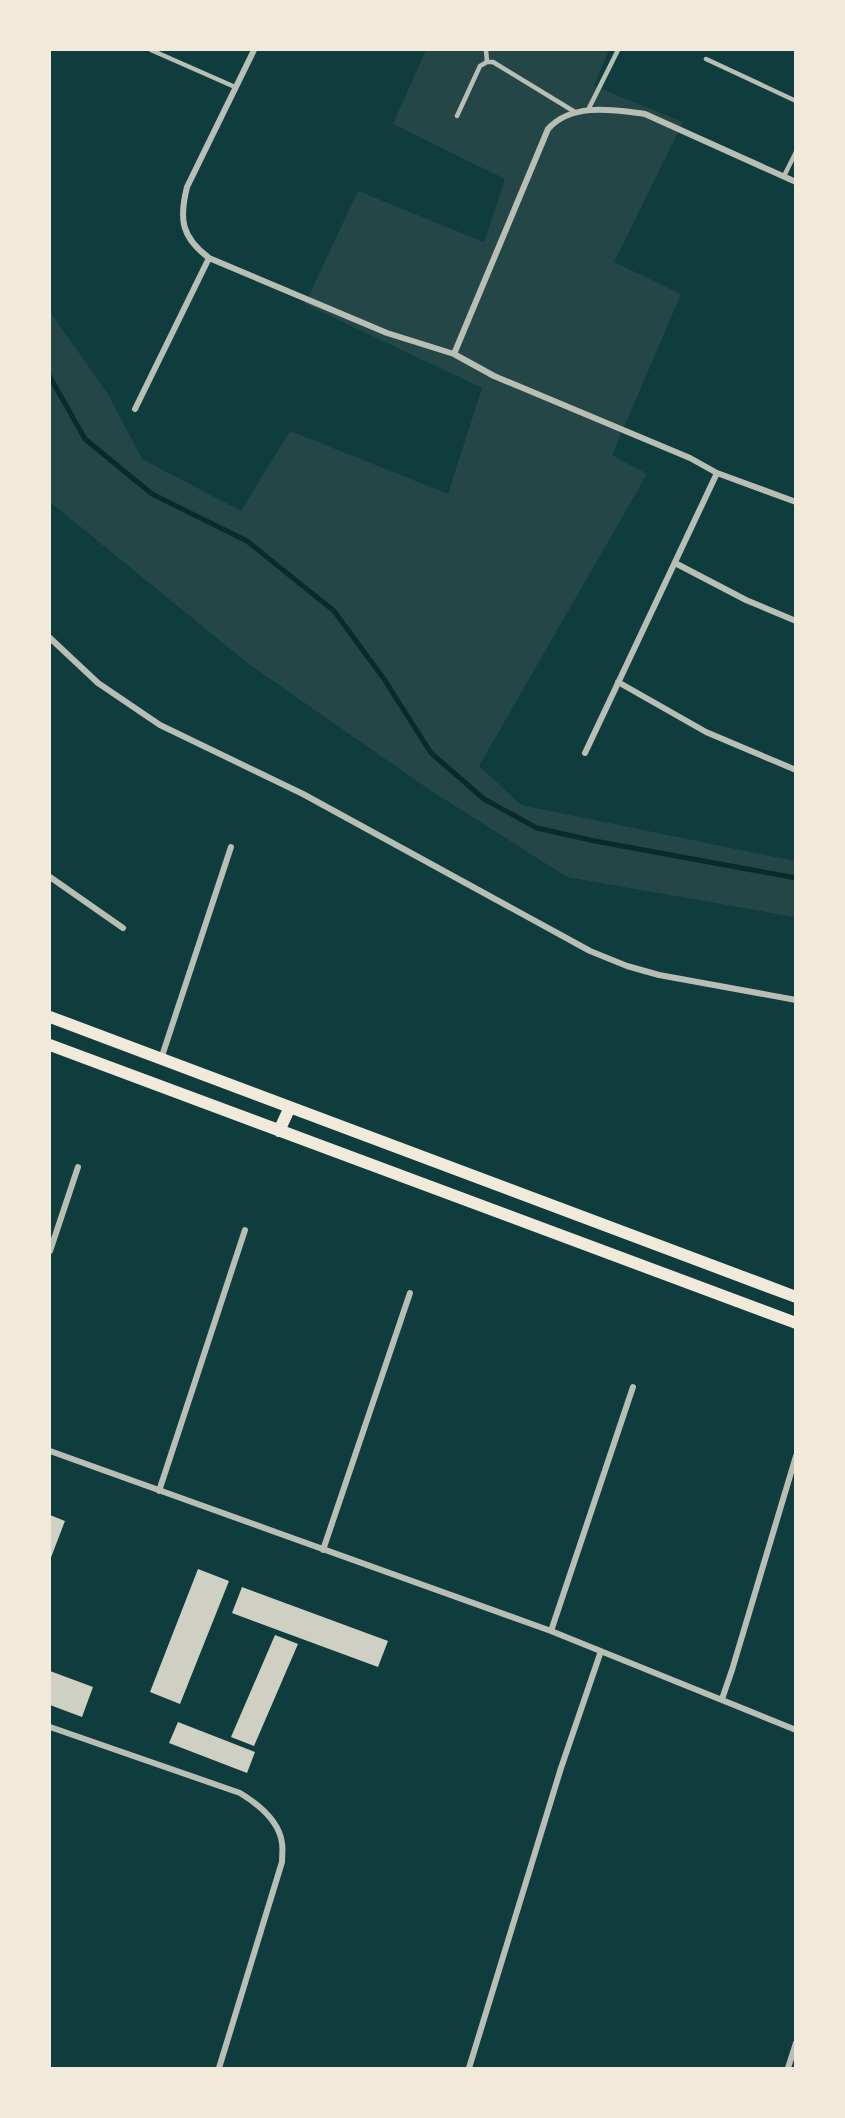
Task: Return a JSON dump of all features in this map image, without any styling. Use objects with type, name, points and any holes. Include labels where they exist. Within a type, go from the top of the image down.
[{"type":"main road","points":[[50,1017],[795,1297]]},
{"type":"main road","points":[[50,1045],[795,1323]]},
{"type":"main road","points":[[279,1131],[290,1107]]},
{"type":"street","points":[[254,50],[187,187],[182,210],[185,231],[197,249],[209,258],[387,333],[454,354],[494,376],[690,458],[717,473],[795,502]]},
{"type":"street","points":[[454,354],[549,129],[555,121],[575,112],[588,110],[645,114],[795,182]]},
{"type":"street","points":[[135,409],[209,258]]},
{"type":"street","points":[[585,753],[717,473]]},
{"type":"street","points":[[675,563],[746,600],[795,621]]},
{"type":"street","points":[[50,638],[98,683],[160,725],[303,794],[590,951],[627,966],[659,975],[795,1000]]},
{"type":"street","points":[[618,682],[706,732],[795,770]]},
{"type":"street","points":[[161,1059],[231,847]]},
{"type":"street","points":[[50,877],[123,927]]},
{"type":"street","points":[[50,1251],[78,1167]]},
{"type":"street","points":[[159,1491],[245,1230]]},
{"type":"street","points":[[322,1550],[411,1293]]},
{"type":"street","points":[[551,1631],[633,1388]]},
{"type":"street","points":[[50,1451],[551,1631],[795,1730]]},
{"type":"street","points":[[722,1699],[795,1456]]},
{"type":"street","points":[[469,2068],[561,1768],[601,1651]]},
{"type":"street","points":[[50,1727],[240,1793],[259,1804],[272,1820],[282,1841],[282,1862],[219,2068]]},
{"type":"street","points":[[788,2068],[795,2043]]},
{"type":"lane","points":[[151,50],[235,87]]},
{"type":"lane","points":[[486,50],[487,62]]},
{"type":"lane","points":[[588,110],[618,50]]},
{"type":"lane","points":[[706,59],[795,101]]},
{"type":"lane","points":[[457,116],[480,66],[487,62],[493,62],[575,112]]},
{"type":"lane","points":[[784,176],[795,152]]},
{"type":"shaded area","points":[[426,50],[609,50],[594,86],[683,122],[614,262],[681,294],[612,455],[647,474],[479,766],[521,805],[795,861],[795,917],[567,877],[430,790],[250,665],[50,502],[50,312],[108,394],[142,459],[241,511],[290,431],[448,494],[482,388],[305,304],[358,191],[484,242],[505,179],[393,124]]},
{"type":"building","points":[[50,1515],[65,1521],[50,1560]]},
{"type":"building","points":[[198,1569],[229,1581],[180,1704],[150,1692]]},
{"type":"building","points":[[242,1587],[388,1641],[378,1667],[232,1613]]},
{"type":"building","points":[[275,1635],[298,1644],[254,1746],[231,1737]]},
{"type":"building","points":[[50,1671],[93,1687],[82,1717],[50,1705]]},
{"type":"building","points":[[178,1722],[255,1752],[247,1773],[169,1743]]},
{"type":"waterway","points":[[50,377],[85,439],[152,494],[247,541],[334,611],[384,679],[431,753],[484,799],[537,828],[796,878]]}]
